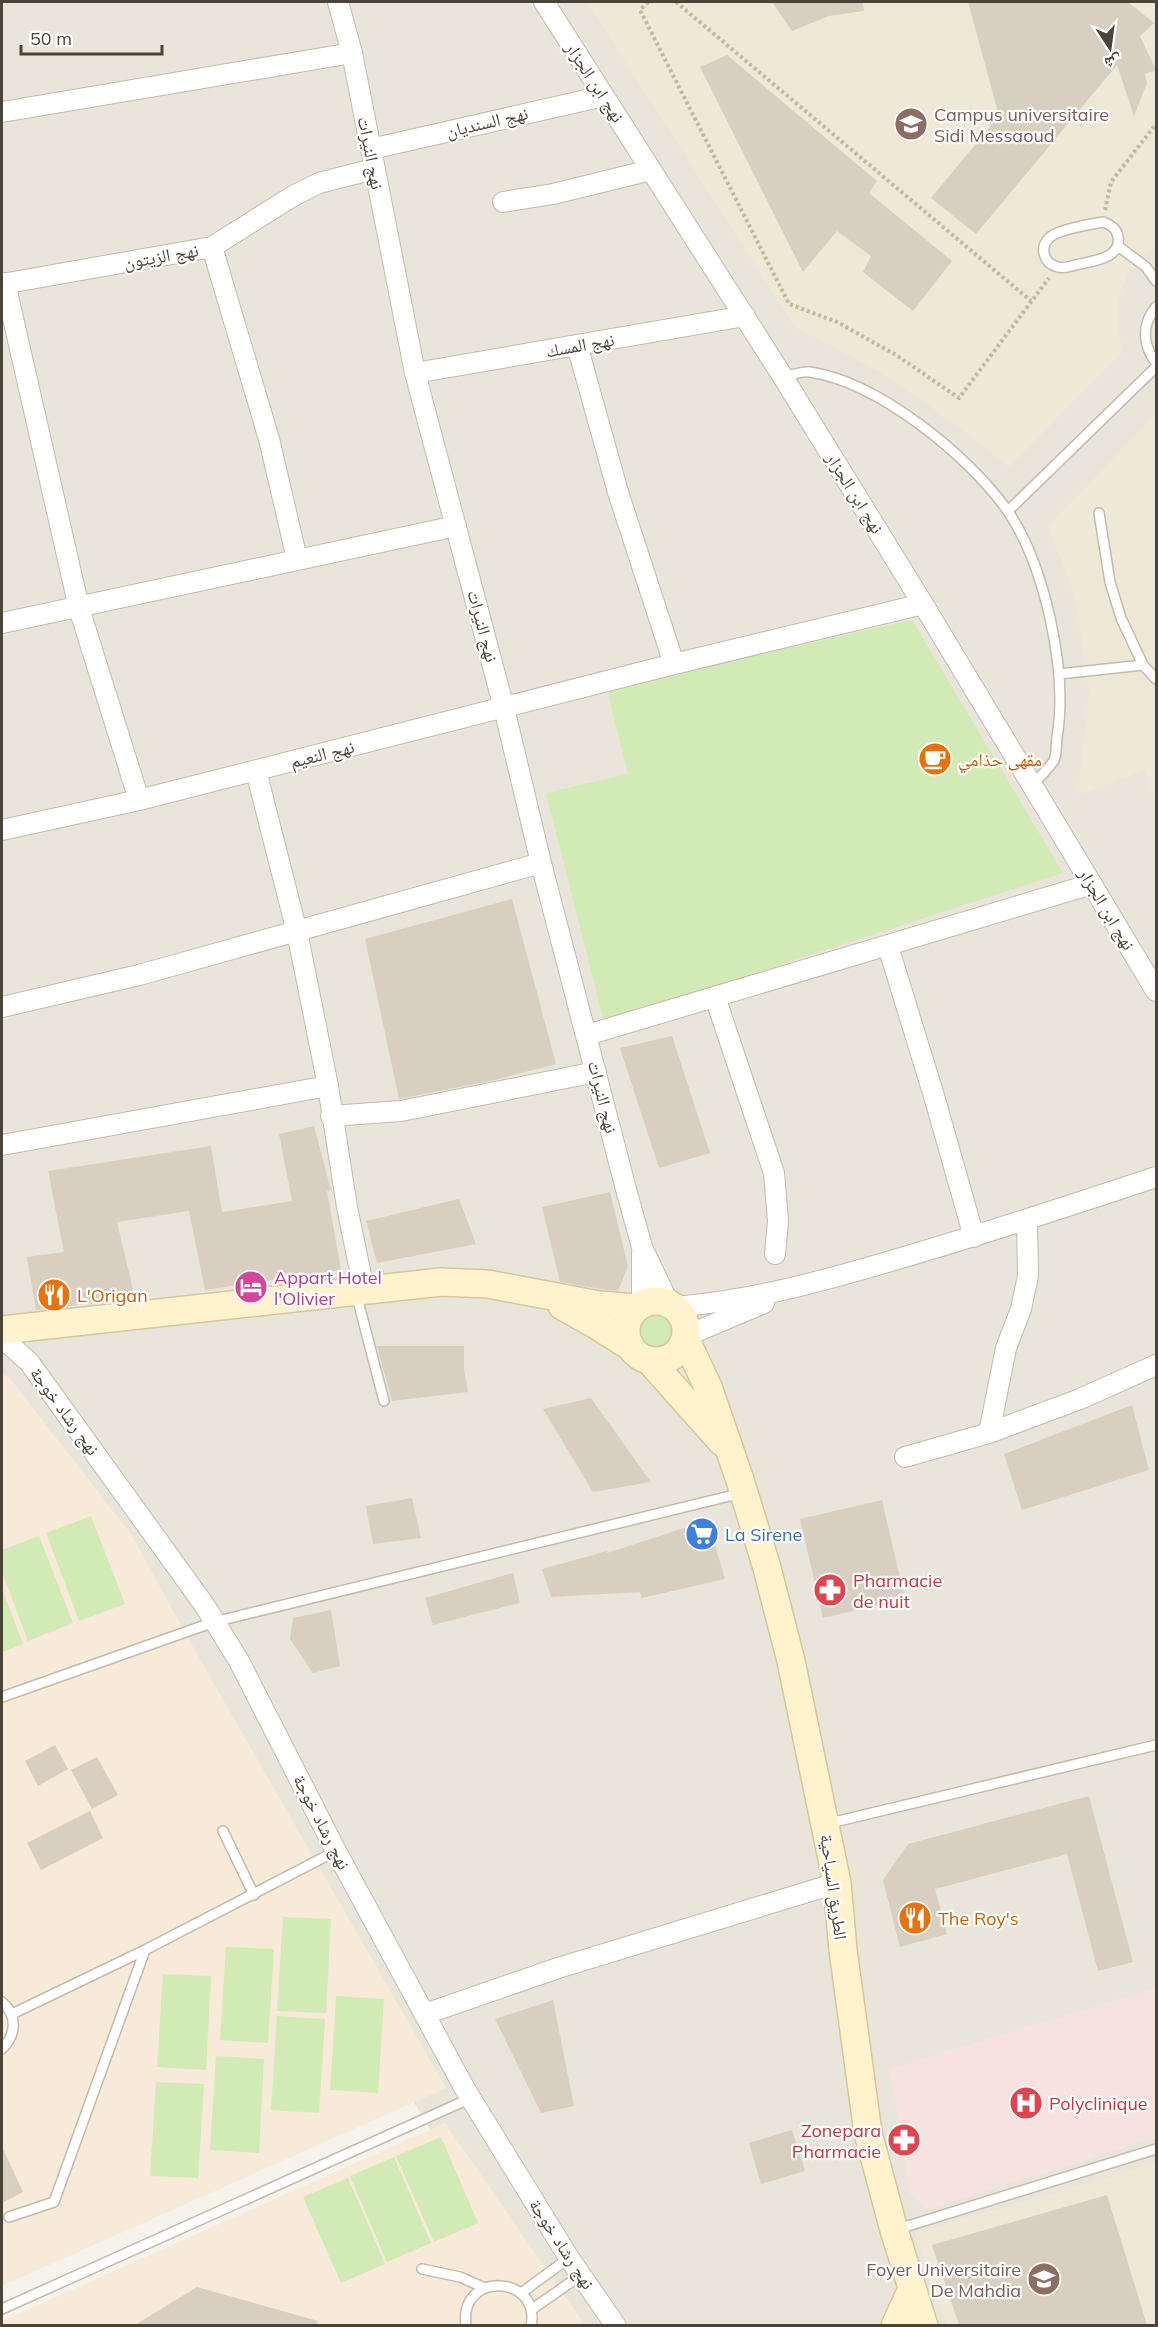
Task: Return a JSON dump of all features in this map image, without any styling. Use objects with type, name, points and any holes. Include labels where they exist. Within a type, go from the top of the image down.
[{"type":"main road","points":[[2,1330],[441,1282],[488,1284],[599,1305],[640,1306],[655,1301],[672,1305],[684,1320],[686,1337],[682,1346],[672,1357],[664,1360],[640,1354],[626,1330],[632,1314],[640,1306]]},
{"type":"main road","name":"الطريق السياحية","points":[[542,1296],[598,1326],[640,1354],[730,1451]]},
{"type":"main road","name":"الطريق السياحية","points":[[686,1337],[708,1387],[744,1493],[767,1568],[791,1661],[837,1883],[843,1950],[868,2133],[894,2230],[924,2325]]},
{"type":"main road","points":[[895,2325],[912,2289]]},
{"type":"street","name":"نهج النيرات","points":[[338,2],[352,53],[415,373],[504,708],[541,863],[642,1247]]},
{"type":"street","name":"نهج ابن الجزار","points":[[544,2],[783,377],[1033,784],[1156,990]]},
{"type":"street","points":[[2,112],[352,53]]},
{"type":"street","name":"نهج السنديان","points":[[370,149],[604,96]]},
{"type":"street","name":"نهج الزيتون","points":[[3,283],[212,247],[293,196],[319,183],[374,169]]},
{"type":"street","points":[[503,202],[564,192],[651,170]]},
{"type":"street","points":[[212,247],[268,439],[297,559]]},
{"type":"street","points":[[3,283],[79,608],[139,800]]},
{"type":"street","name":"نهج المسك","points":[[415,373],[745,316]]},
{"type":"street","points":[[577,345],[618,492],[674,664]]},
{"type":"street","points":[[2,622],[79,608],[456,526]]},
{"type":"street","name":"نهج النعيم","points":[[2,830],[139,800],[674,664],[923,604]]},
{"type":"street","points":[[256,771],[297,932],[328,1086],[360,1291]]},
{"type":"street","points":[[2,1007],[139,975],[541,863]]},
{"type":"street","points":[[587,1035],[1092,884]]},
{"type":"street","points":[[888,946],[974,1237]]},
{"type":"street","points":[[716,997],[774,1173],[778,1221],[775,1254]]},
{"type":"street","points":[[331,1116],[401,1111],[596,1072]]},
{"type":"street","points":[[2,1145],[328,1086]]},
{"type":"street","points":[[642,1247],[672,1305],[722,1303],[797,1288],[974,1237],[1156,1177]]},
{"type":"street","points":[[989,1433],[1005,1348],[1021,1309],[1028,1276],[1027,1220]]},
{"type":"street","points":[[640,1306],[642,1247]]},
{"type":"street","points":[[686,1337],[797,1288]]},
{"type":"street","name":"نهج رشاد خوجة","points":[[2,1338],[29,1362],[239,1660],[336,1851],[471,2098],[569,2258],[616,2325]]},
{"type":"street","points":[[905,1457],[989,1433],[1080,1399],[1156,1365]]},
{"type":"street","points":[[425,2014],[568,1965],[837,1883]]},
{"type":"lane","points":[[1102,222],[1116,230],[1118,246],[1106,257],[1065,267],[1050,264],[1044,255],[1048,239],[1057,234],[1102,222]]},
{"type":"lane","points":[[1118,246],[1146,267],[1156,281]]},
{"type":"lane","points":[[1008,511],[1156,365],[1145,341],[1145,326],[1156,307]]},
{"type":"lane","points":[[783,377],[807,371],[852,383],[923,426],[980,478],[1008,511],[1031,556],[1048,610],[1059,674],[1059,726],[1054,760],[1033,784]]},
{"type":"lane","points":[[1099,513],[1110,582],[1121,618],[1143,665],[1156,679]]},
{"type":"lane","points":[[1059,674],[1143,665]]},
{"type":"lane","points":[[360,1291],[384,1401]]},
{"type":"lane","points":[[2,1697],[214,1622],[744,1493]]},
{"type":"lane","points":[[825,1824],[1156,1745]]},
{"type":"lane","points":[[224,1831],[254,1895]]},
{"type":"lane","points":[[12,2014],[145,1950],[336,1851]]},
{"type":"lane","points":[[9,2217],[54,2202],[145,1950]]},
{"type":"lane","points":[[2,2002],[12,2014],[14,2024],[13,2034],[2,2049]]},
{"type":"lane","points":[[2,2309],[471,2098]]},
{"type":"lane","points":[[894,2230],[1156,2149]]},
{"type":"lane","points":[[520,2293],[569,2258]]},
{"type":"lane","points":[[422,2269],[460,2277],[484,2288]]},
{"type":"lane","points":[[531,2310],[581,2274]]},
{"type":"lane","points":[[466,2325],[465,2313],[475,2294],[484,2288],[503,2285],[520,2293],[531,2310],[531,2325]]},
{"type":"path","points":[[648,2],[640,10],[789,304],[846,328],[896,355],[959,398],[1057,267]]},
{"type":"path","points":[[676,2],[1031,301]]},
{"type":"path","points":[[1102,222],[1111,182],[1156,124]]},
{"type":"shaded area","points":[[2,2],[1156,2],[1156,2325],[548,2325],[2,1419]]},
{"type":"shaded area","name":"Campus universitaire Sidi Messaoud","points":[[587,2],[1156,2],[1156,247],[1143,256],[1127,276],[1118,301],[1117,326],[1123,351],[1009,467],[958,426],[879,371],[795,327]]},
{"type":"shaded area","points":[[1156,413],[1156,806],[1145,770],[1078,795],[1089,693],[1075,595],[1048,527]]},
{"type":"shaded area","points":[[2,1374],[8,1376],[131,1534],[198,1656],[446,2088],[2,2286]]},
{"type":"shaded area","name":"Polyclinique","points":[[1156,1988],[1156,2138],[927,2209],[910,2194],[889,2069]]},
{"type":"shaded area","points":[[445,2123],[585,2325],[2,2326],[2,2321]]},
{"type":"shaded area","name":"Foyer Universitaire De Mahdia","points":[[1156,2163],[1156,2325],[947,2325],[915,2233]]},
{"type":"green space","points":[[912,620],[1063,873],[604,1022],[546,793],[628,774],[607,689]]},
{"type":"green space","points":[[658,1312],[672,1317],[677,1331],[672,1345],[658,1350],[644,1345],[639,1331],[644,1317]]},
{"type":"green space","points":[[91,1516],[125,1604],[79,1621],[46,1533]]},
{"type":"green space","points":[[39,1536],[73,1623],[28,1641],[2,1572],[2,1550]]},
{"type":"green space","points":[[2,1589],[23,1644],[2,1652]]},
{"type":"green space","points":[[283,1917],[331,1919],[326,2013],[277,2011]]},
{"type":"green space","points":[[226,1947],[274,1949],[268,2043],[220,2040]]},
{"type":"green space","points":[[163,1974],[211,1976],[206,2070],[157,2067]]},
{"type":"green space","points":[[336,1996],[384,1999],[378,2093],[330,2090]]},
{"type":"green space","points":[[277,2016],[325,2019],[319,2113],[271,2110]]},
{"type":"green space","points":[[216,2056],[264,2059],[259,2153],[210,2150]]},
{"type":"green space","points":[[156,2082],[204,2084],[198,2178],[150,2176]]},
{"type":"green space","points":[[441,2137],[478,2223],[434,2242],[396,2156]]},
{"type":"green space","points":[[394,2157],[431,2243],[387,2262],[350,2176]]},
{"type":"green space","points":[[348,2178],[385,2264],[341,2283],[303,2197]]},
{"type":"building","points":[[772,2],[863,2],[864,11],[829,16],[792,31]]},
{"type":"building","points":[[968,2],[1128,2],[1154,23],[1140,36],[1156,70],[1145,74],[1147,83],[1134,116],[1117,65],[976,234],[931,198],[999,116]]},
{"type":"building","points":[[727,55],[877,181],[869,193],[952,261],[913,311],[863,272],[871,256],[837,231],[803,272],[700,67]]},
{"type":"building","points":[[512,899],[556,1064],[495,1080],[399,1099],[365,939]]},
{"type":"building","points":[[672,1036],[710,1153],[659,1168],[620,1048]]},
{"type":"building","points":[[314,1126],[331,1190],[327,1191],[341,1270],[205,1290],[189,1211],[117,1222],[135,1298],[36,1310],[27,1257],[64,1252],[48,1171],[211,1146],[222,1212],[292,1201],[279,1134]]},
{"type":"building","points":[[610,1192],[628,1266],[619,1289],[616,1291],[560,1282],[542,1207]]},
{"type":"building","points":[[459,1199],[476,1244],[377,1263],[366,1221]]},
{"type":"building","points":[[377,1346],[464,1346],[464,1369],[468,1392],[392,1401]]},
{"type":"building","points":[[591,1398],[651,1482],[593,1492],[543,1409]]},
{"type":"building","points":[[1132,1405],[1149,1470],[1022,1510],[1004,1454]]},
{"type":"building","points":[[412,1498],[421,1538],[373,1544],[366,1506]]},
{"type":"building","points":[[882,1500],[905,1599],[823,1618],[800,1519]]},
{"type":"building","points":[[684,1528],[713,1538],[725,1579],[642,1598],[640,1592],[551,1597],[542,1569],[607,1551],[607,1553]]},
{"type":"building","points":[[513,1573],[520,1603],[433,1625],[425,1598]]},
{"type":"building","points":[[331,1610],[340,1666],[313,1673],[290,1639],[293,1618]]},
{"type":"building","points":[[55,1745],[68,1769],[38,1786],[25,1761]]},
{"type":"building","points":[[97,1757],[118,1795],[92,1809],[71,1770]]},
{"type":"building","points":[[1089,1796],[1133,1962],[1098,1971],[1067,1854],[935,1889],[947,1934],[900,1947],[883,1880],[908,1844]]},
{"type":"building","points":[[90,1811],[103,1838],[41,1870],[27,1843]]},
{"type":"building","points":[[553,2000],[574,2106],[541,2113],[495,2019]]},
{"type":"building","points":[[792,2130],[805,2171],[761,2184],[749,2143]]},
{"type":"building","points":[[2,2147],[23,2192],[2,2203]]},
{"type":"building","name":"Foyer Universitaire De Mahdia","points":[[1107,2195],[1147,2325],[959,2325],[932,2245]]},
{"type":"building","points":[[197,2287],[318,2321],[317,2325],[135,2325]]},
{"type":"place","name":"Campus universitaire Sidi Messaoud","points":[[911,124]]},
{"type":"place","name":"مقهى حذامي","points":[[935,759]]},
{"type":"place","name":"Appart Hotel l'Olivier","points":[[251,1287]]},
{"type":"place","name":"L'Origan","points":[[54,1295]]},
{"type":"place","name":"La Sirene","points":[[702,1534]]},
{"type":"place","name":"Pharmacie de nuit","points":[[830,1590]]},
{"type":"place","name":"The Roy's","points":[[915,1918]]},
{"type":"place","name":"Polyclinique","points":[[1026,2103]]},
{"type":"place","name":"Zonepara Pharmacie","points":[[904,2140]]},
{"type":"place","name":"Foyer Universitaire De Mahdia","points":[[1044,2279]]}]
